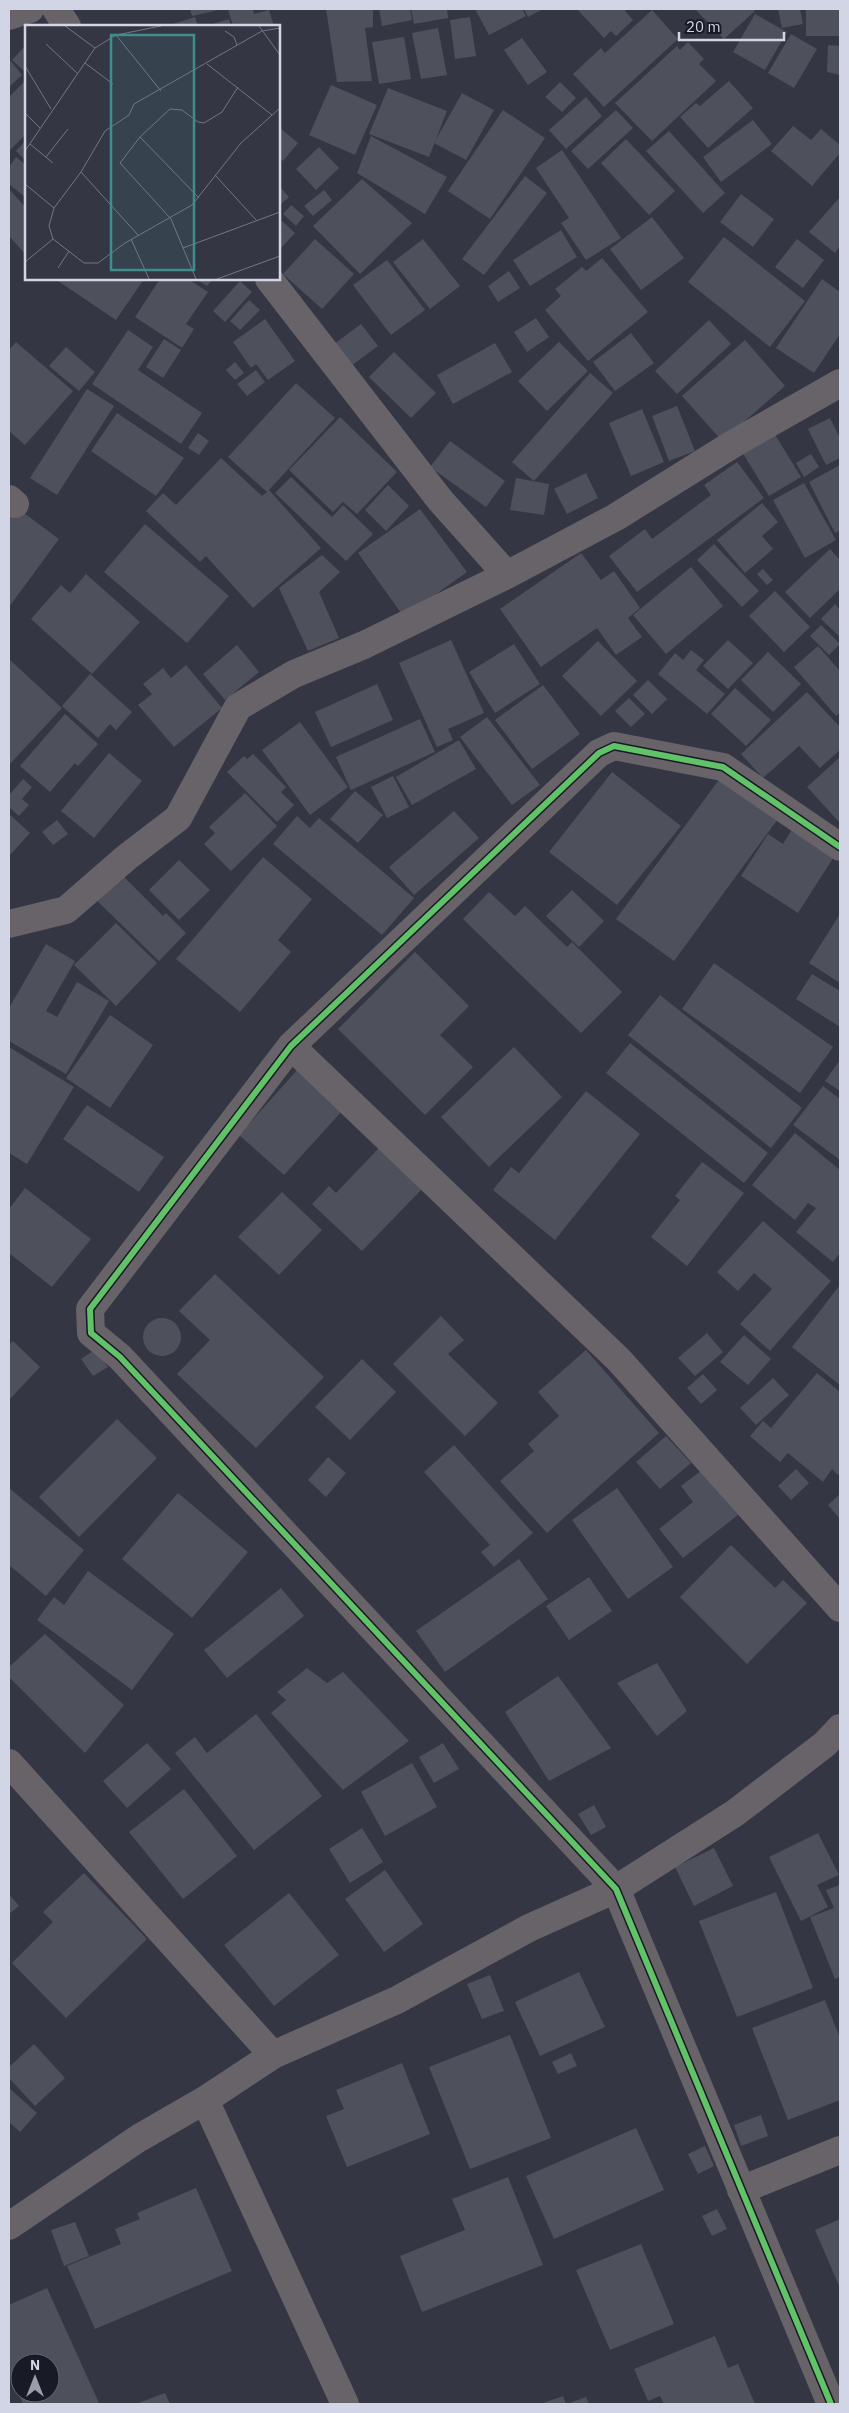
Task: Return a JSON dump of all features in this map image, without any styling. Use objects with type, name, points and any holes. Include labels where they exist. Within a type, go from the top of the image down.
[{"type":"street","points":[[9,16],[30,9]]},
{"type":"street","points":[[56,9],[66,25]]},
{"type":"street","points":[[270,280],[440,500],[507,575]]},
{"type":"street","points":[[9,924],[66,910],[127,857],[178,818],[238,707],[294,674],[364,645],[507,575],[616,517],[733,444],[840,383]]},
{"type":"street","points":[[831,2404],[616,1889],[120,1357],[91,1333],[90,1309],[291,1046],[600,753],[614,746],[723,767],[840,847]]},
{"type":"street","points":[[291,1046],[619,1360],[840,1608]]},
{"type":"street","points":[[9,2226],[139,2138],[205,2100],[273,2055],[397,2000],[529,1928],[616,1889],[735,1813],[825,1744],[840,1728]]},
{"type":"street","points":[[9,1763],[273,2055]]},
{"type":"street","points":[[205,2100],[344,2404]]},
{"type":"street","points":[[741,2190],[840,2150]]},
{"type":"building","points":[[190,9],[218,9],[218,10],[192,16]]},
{"type":"building","points":[[228,9],[253,9],[254,14],[269,10],[274,25],[233,25]]},
{"type":"building","points":[[326,9],[373,9],[373,27],[365,28],[372,81],[337,82]]},
{"type":"building","points":[[379,9],[410,9],[412,20],[382,26]]},
{"type":"building","points":[[411,9],[447,9],[448,18],[414,24]]},
{"type":"building","points":[[475,9],[522,9],[526,16],[489,35]]},
{"type":"building","points":[[524,9],[543,9],[528,17]]},
{"type":"building","points":[[577,9],[628,9],[625,11],[633,20],[616,36],[611,31],[604,38]]},
{"type":"building","points":[[695,9],[752,9],[755,11],[724,39]]},
{"type":"building","points":[[778,9],[800,9],[803,24],[782,28]]},
{"type":"building","points":[[806,9],[840,9],[840,36],[806,36]]},
{"type":"building","points":[[652,10],[678,39],[604,107],[573,74],[601,48],[605,53]]},
{"type":"building","points":[[755,14],[787,32],[765,70],[733,52]]},
{"type":"building","points":[[195,17],[198,25],[170,25]]},
{"type":"building","points":[[470,17],[476,56],[455,59],[450,20]]},
{"type":"building","points":[[229,19],[231,25],[209,25]]},
{"type":"building","points":[[438,28],[447,75],[421,79],[412,33]]},
{"type":"building","points":[[791,34],[817,49],[794,88],[768,73]]},
{"type":"building","points":[[404,37],[411,79],[379,84],[372,42]]},
{"type":"building","points":[[522,38],[547,72],[528,85],[504,50]]},
{"type":"building","points":[[688,42],[704,59],[699,64],[716,81],[652,141],[615,103],[677,46],[680,50]]},
{"type":"building","points":[[828,45],[840,46],[840,75],[827,72]]},
{"type":"building","points":[[25,46],[25,72],[12,60]]},
{"type":"building","points":[[9,59],[22,75],[9,87]]},
{"type":"building","points":[[25,81],[25,135],[9,151],[9,97]]},
{"type":"building","points":[[729,81],[753,108],[708,148],[680,117],[696,103],[700,106]]},
{"type":"building","points":[[560,82],[576,98],[562,112],[545,97]]},
{"type":"building","points":[[331,85],[377,105],[355,155],[309,135]]},
{"type":"building","points":[[388,88],[447,111],[429,157],[369,134]]},
{"type":"building","points":[[462,93],[494,110],[466,160],[434,143]]},
{"type":"building","points":[[586,97],[602,116],[566,149],[549,130]]},
{"type":"building","points":[[503,110],[545,138],[490,219],[448,191]]},
{"type":"building","points":[[616,110],[633,128],[588,169],[571,151]]},
{"type":"building","points":[[753,120],[772,144],[721,182],[703,157]]},
{"type":"building","points":[[793,126],[811,140],[821,129],[840,145],[840,153],[812,186],[771,151]]},
{"type":"building","points":[[280,128],[298,143],[283,161],[280,158]]},
{"type":"building","points":[[669,131],[725,193],[703,213],[646,151]]},
{"type":"building","points":[[371,136],[447,177],[425,214],[357,173]]},
{"type":"building","points":[[626,139],[675,191],[649,215],[601,163]]},
{"type":"building","points":[[25,141],[25,160],[16,151]]},
{"type":"building","points":[[319,147],[339,168],[316,190],[296,169]]},
{"type":"building","points":[[562,150],[621,238],[586,260],[561,223],[569,218],[536,168]]},
{"type":"building","points":[[16,157],[25,164],[25,197],[9,184],[9,167]]},
{"type":"building","points":[[525,176],[547,193],[484,275],[462,259]]},
{"type":"building","points":[[362,179],[412,223],[360,274],[313,226]]},
{"type":"building","points":[[280,187],[289,197],[280,205]]},
{"type":"building","points":[[9,189],[25,207],[25,254],[9,236]]},
{"type":"building","points":[[324,190],[332,200],[313,216],[304,206]]},
{"type":"building","points":[[741,194],[774,219],[753,247],[720,222]]},
{"type":"building","points":[[840,197],[840,246],[835,253],[809,232]]},
{"type":"building","points":[[291,205],[304,216],[296,226],[283,214]]},
{"type":"building","points":[[652,217],[684,258],[641,290],[610,249]]},
{"type":"building","points":[[280,219],[295,233],[280,249]]},
{"type":"building","points":[[561,230],[577,257],[530,286],[513,260]]},
{"type":"building","points":[[724,237],[805,301],[770,347],[688,282]]},
{"type":"building","points":[[315,239],[354,274],[322,309],[283,274]]},
{"type":"building","points":[[423,239],[460,286],[430,309],[393,262]]},
{"type":"building","points":[[797,239],[824,260],[803,288],[775,267]]},
{"type":"building","points":[[602,258],[648,312],[588,361],[545,310],[561,296],[555,289],[582,267],[586,271]]},
{"type":"building","points":[[387,260],[425,310],[391,335],[353,285]]},
{"type":"building","points":[[509,271],[520,288],[498,302],[488,286]]},
{"type":"building","points":[[822,279],[840,292],[840,334],[814,373],[776,348]]},
{"type":"building","points":[[56,280],[143,280],[116,320]]},
{"type":"building","points":[[159,280],[190,280],[208,292],[186,324],[194,329],[182,348],[135,317]]},
{"type":"building","points":[[198,280],[212,280],[207,286]]},
{"type":"building","points":[[240,281],[252,292],[225,322],[213,311]]},
{"type":"building","points":[[249,300],[260,310],[240,330],[230,321]]},
{"type":"building","points":[[536,318],[549,337],[527,352],[514,332]]},
{"type":"building","points":[[265,319],[295,361],[268,380],[256,364],[251,368],[233,342]]},
{"type":"building","points":[[709,320],[731,344],[677,394],[655,371]]},
{"type":"building","points":[[361,324],[378,346],[351,366],[334,344]]},
{"type":"building","points":[[128,330],[153,347],[138,370],[202,413],[181,444],[92,384]]},
{"type":"building","points":[[631,333],[654,363],[615,391],[593,362]]},
{"type":"building","points":[[164,339],[181,350],[163,378],[146,367]]},
{"type":"building","points":[[745,340],[785,386],[722,441],[682,396]]},
{"type":"building","points":[[16,342],[73,391],[25,445],[9,431],[9,350]]},
{"type":"building","points":[[559,342],[588,371],[547,411],[518,381]]},
{"type":"building","points":[[495,343],[512,372],[453,404],[437,375]]},
{"type":"building","points":[[66,347],[95,372],[79,391],[49,366]]},
{"type":"building","points":[[394,352],[436,393],[411,418],[369,377]]},
{"type":"building","points":[[235,362],[244,373],[235,380],[226,370]]},
{"type":"building","points":[[256,370],[265,382],[247,396],[237,384]]},
{"type":"building","points":[[590,373],[613,393],[534,481],[512,462]]},
{"type":"building","points":[[296,383],[335,418],[269,490],[321,548],[253,608],[206,556],[200,562],[146,511],[163,493],[176,505],[221,458],[262,496],[267,492],[228,457]]},
{"type":"building","points":[[87,389],[114,406],[57,495],[30,478]]},
{"type":"building","points":[[677,406],[695,451],[669,461],[652,416]]},
{"type":"building","points":[[642,409],[664,462],[631,476],[609,423]]},
{"type":"building","points":[[117,413],[184,458],[156,496],[91,451]]},
{"type":"building","points":[[340,417],[397,472],[357,514],[343,502],[333,512],[289,470]]},
{"type":"building","points":[[830,418],[840,438],[840,458],[826,465],[808,429]]},
{"type":"building","points":[[198,433],[209,441],[199,455],[188,448]]},
{"type":"building","points":[[774,433],[801,477],[769,496],[742,452]]},
{"type":"building","points":[[450,441],[505,481],[486,507],[430,467]]},
{"type":"building","points":[[811,454],[819,467],[804,477],[796,463]]},
{"type":"building","points":[[737,462],[764,498],[637,592],[609,556],[645,529],[652,539],[711,495],[704,485]]},
{"type":"building","points":[[840,465],[840,531],[835,533],[809,482]]},
{"type":"building","points":[[586,473],[598,498],[567,514],[554,489]]},
{"type":"building","points":[[291,477],[332,517],[343,505],[373,534],[346,561],[275,493]]},
{"type":"building","points":[[516,478],[549,484],[544,515],[510,510]]},
{"type":"building","points":[[804,483],[836,540],[805,558],[773,500]]},
{"type":"building","points":[[388,485],[409,506],[386,531],[365,510]]},
{"type":"building","points":[[9,502],[59,539],[9,607]]},
{"type":"building","points":[[762,503],[778,522],[762,536],[773,549],[745,573],[717,540]]},
{"type":"building","points":[[420,509],[467,572],[404,617],[358,553]]},
{"type":"building","points":[[145,524],[229,596],[187,643],[104,572]]},
{"type":"building","points":[[714,544],[759,591],[742,607],[697,560]]},
{"type":"building","points":[[830,549],[840,560],[840,589],[810,618],[785,592]]},
{"type":"building","points":[[581,553],[601,580],[614,571],[640,608],[628,618],[642,637],[616,655],[597,628],[541,667],[500,609]]},
{"type":"building","points":[[322,555],[340,572],[319,592],[339,638],[308,651],[279,588]]},
{"type":"building","points":[[691,567],[723,606],[666,654],[633,615]]},
{"type":"building","points":[[763,569],[773,580],[767,585],[757,574]]},
{"type":"building","points":[[86,574],[140,622],[92,674],[31,619],[61,585],[70,593]]},
{"type":"building","points":[[775,591],[810,627],[784,652],[749,616]]},
{"type":"building","points":[[835,604],[840,610],[840,637],[821,619]]},
{"type":"building","points":[[821,625],[840,644],[829,655],[810,636]]},
{"type":"building","points":[[451,640],[484,713],[448,729],[453,740],[437,747],[399,663]]},
{"type":"building","points":[[728,640],[753,663],[728,689],[703,666]]},
{"type":"building","points":[[598,641],[637,681],[601,716],[562,676]]},
{"type":"building","points":[[514,644],[540,684],[495,713],[469,672]]},
{"type":"building","points":[[237,645],[259,672],[225,700],[203,674]]},
{"type":"building","points":[[818,646],[840,671],[840,713],[836,716],[794,667]]},
{"type":"building","points":[[691,650],[704,660],[696,670],[725,694],[707,714],[658,674],[675,653],[683,660]]},
{"type":"building","points":[[768,652],[801,684],[773,712],[741,680]]},
{"type":"building","points":[[9,659],[62,708],[9,765]]},
{"type":"building","points":[[186,665],[222,708],[174,747],[138,705],[152,694],[143,684],[163,668],[171,678]]},
{"type":"building","points":[[90,674],[132,712],[116,730],[110,724],[98,738],[62,706]]},
{"type":"building","points":[[648,680],[667,699],[652,714],[633,695]]},
{"type":"building","points":[[377,684],[393,720],[331,747],[315,712]]},
{"type":"building","points":[[543,685],[580,734],[532,769],[495,720]]},
{"type":"building","points":[[735,688],[771,720],[746,746],[711,714]]},
{"type":"building","points":[[807,692],[840,727],[840,750],[820,768],[799,746],[763,778],[741,754]]},
{"type":"building","points":[[629,698],[645,714],[631,727],[615,711]]},
{"type":"building","points":[[65,714],[98,744],[78,766],[75,763],[50,792],[20,766]]},
{"type":"building","points":[[487,717],[540,785],[512,805],[460,737]]},
{"type":"building","points":[[420,719],[435,752],[351,790],[336,757]]},
{"type":"building","points":[[300,722],[348,787],[310,815],[262,750]]},
{"type":"building","points":[[459,740],[476,769],[412,805],[396,777]]},
{"type":"building","points":[[109,753],[142,781],[94,838],[61,811]]},
{"type":"building","points":[[253,754],[286,787],[281,792],[294,805],[277,822],[227,772],[244,756],[247,759]]},
{"type":"building","points":[[840,757],[840,823],[807,787]]},
{"type":"building","points":[[612,772],[681,826],[617,905],[549,852]]},
{"type":"building","points":[[393,776],[409,807],[387,818],[371,787]]},
{"type":"building","points":[[721,777],[778,819],[674,961],[616,919]]},
{"type":"building","points":[[23,779],[32,787],[22,799],[29,805],[19,816],[9,807],[9,795]]},
{"type":"building","points":[[355,791],[383,815],[358,843],[330,819]]},
{"type":"building","points":[[245,793],[277,826],[231,871],[204,844],[215,833],[209,827]]},
{"type":"building","points":[[454,811],[479,838],[414,895],[389,867]]},
{"type":"building","points":[[9,814],[30,833],[9,856]]},
{"type":"building","points":[[297,816],[310,828],[319,818],[414,898],[382,935],[273,844]]},
{"type":"building","points":[[57,820],[68,834],[53,845],[42,832]]},
{"type":"building","points":[[793,828],[835,855],[798,913],[741,876],[768,834],[783,844]]},
{"type":"building","points":[[263,857],[312,899],[278,940],[291,952],[240,1012],[176,959]]},
{"type":"building","points":[[179,860],[210,890],[179,920],[149,890]]},
{"type":"building","points":[[116,869],[163,916],[166,913],[186,933],[159,961],[91,895]]},
{"type":"building","points":[[572,890],[604,921],[579,947],[546,916]]},
{"type":"building","points":[[489,892],[515,916],[525,906],[567,947],[572,942],[622,992],[581,1033],[463,919]]},
{"type":"building","points":[[840,914],[840,983],[809,963]]},
{"type":"building","points":[[116,923],[157,963],[116,1006],[74,965]]},
{"type":"building","points":[[46,944],[75,961],[46,1011],[57,1017],[77,982],[109,1001],[66,1074],[9,1041],[9,1008]]},
{"type":"building","points":[[415,952],[469,1006],[440,1035],[473,1067],[425,1115],[338,1029]]},
{"type":"building","points":[[714,963],[833,1047],[800,1093],[682,1009]]},
{"type":"building","points":[[812,974],[840,991],[840,1027],[796,999]]},
{"type":"building","points":[[660,995],[802,1108],[771,1148],[628,1035]]},
{"type":"building","points":[[110,1015],[153,1045],[110,1108],[66,1078]]},
{"type":"building","points":[[630,1043],[768,1153],[744,1183],[606,1073]]},
{"type":"building","points":[[9,1047],[74,1087],[27,1164],[9,1153]]},
{"type":"building","points":[[514,1047],[562,1097],[489,1167],[441,1117]]},
{"type":"building","points":[[840,1060],[840,1091],[825,1081]]},
{"type":"building","points":[[298,1069],[343,1110],[284,1175],[239,1135]]},
{"type":"building","points":[[823,1086],[840,1099],[840,1160],[793,1125]]},
{"type":"building","points":[[586,1091],[640,1134],[555,1240],[493,1190],[511,1167],[519,1173]]},
{"type":"building","points":[[87,1105],[164,1157],[139,1192],[63,1139]]},
{"type":"building","points":[[795,1133],[840,1170],[840,1253],[833,1262],[796,1232],[816,1208],[808,1203],[795,1220],[752,1185]]},
{"type":"building","points":[[379,1148],[422,1189],[362,1251],[312,1204],[329,1186],[336,1193]]},
{"type":"building","points":[[702,1162],[744,1193],[687,1266],[651,1237],[680,1200],[675,1196]]},
{"type":"building","points":[[25,1188],[91,1239],[52,1287],[9,1253],[9,1209]]},
{"type":"building","points":[[282,1192],[322,1230],[279,1275],[238,1237]]},
{"type":"building","points":[[763,1221],[831,1281],[770,1351],[740,1324],[772,1289],[754,1273],[738,1291],[717,1272]]},
{"type":"building","points":[[215,1274],[324,1377],[256,1448],[177,1374],[210,1340],[179,1311]]},
{"type":"building","points":[[840,1285],[840,1385],[792,1347]]},
{"type":"building","points":[[441,1316],[464,1340],[448,1354],[498,1403],[465,1436],[393,1364]]},
{"type":"building","points":[[162,1318],[176,1323],[181,1337],[176,1351],[162,1356],[148,1351],[143,1337],[148,1323]]},
{"type":"building","points":[[707,1333],[723,1352],[695,1376],[678,1358]]},
{"type":"building","points":[[744,1335],[771,1359],[748,1385],[720,1362]]},
{"type":"building","points":[[13,1341],[40,1367],[9,1400],[9,1345]]},
{"type":"building","points":[[96,1349],[108,1367],[93,1376],[81,1359]]},
{"type":"building","points":[[586,1350],[659,1433],[547,1533],[500,1481],[534,1451],[528,1444],[559,1416],[538,1392]]},
{"type":"building","points":[[362,1359],[396,1392],[350,1440],[315,1407]]},
{"type":"building","points":[[817,1373],[840,1392],[840,1472],[838,1475],[832,1469],[823,1482],[788,1453],[780,1462],[750,1436],[763,1421],[771,1428]]},
{"type":"building","points":[[703,1374],[717,1390],[701,1404],[687,1388]]},
{"type":"building","points":[[773,1378],[789,1395],[756,1425],[740,1408]]},
{"type":"building","points":[[117,1419],[157,1458],[79,1537],[39,1497]]},
{"type":"building","points":[[666,1436],[691,1463],[660,1489],[636,1462]]},
{"type":"building","points":[[454,1445],[533,1533],[494,1567],[481,1552],[490,1545],[424,1472]]},
{"type":"building","points":[[328,1457],[346,1473],[326,1497],[308,1480]]},
{"type":"building","points":[[796,1469],[809,1483],[791,1500],[778,1486]]},
{"type":"building","points":[[702,1470],[738,1515],[683,1558],[659,1529],[693,1502],[681,1486]]},
{"type":"building","points":[[9,1488],[84,1550],[46,1596],[9,1565]]},
{"type":"building","points":[[617,1488],[673,1567],[628,1599],[572,1520]]},
{"type":"building","points":[[178,1493],[248,1552],[192,1618],[122,1559]]},
{"type":"building","points":[[840,1494],[840,1519],[828,1505]]},
{"type":"building","points":[[731,1545],[775,1588],[783,1580],[807,1603],[747,1664],[680,1597]]},
{"type":"building","points":[[519,1559],[548,1599],[445,1672],[416,1631]]},
{"type":"building","points":[[88,1571],[174,1634],[132,1690],[37,1620],[54,1597],[64,1605]]},
{"type":"building","points":[[589,1577],[612,1611],[569,1640],[546,1606]]},
{"type":"building","points":[[281,1588],[304,1616],[227,1678],[204,1650]]},
{"type":"building","points":[[45,1634],[124,1705],[85,1753],[9,1677],[9,1667]]},
{"type":"building","points":[[657,1663],[687,1711],[657,1736],[617,1683]]},
{"type":"building","points":[[307,1668],[327,1683],[343,1672],[409,1741],[343,1790],[271,1713],[286,1700],[277,1692]]},
{"type":"building","points":[[558,1676],[611,1748],[549,1781],[505,1712]]},
{"type":"building","points":[[256,1714],[322,1796],[254,1850],[175,1753],[195,1737],[207,1753]]},
{"type":"building","points":[[147,1743],[171,1769],[127,1808],[103,1781]]},
{"type":"building","points":[[443,1743],[459,1769],[434,1783],[419,1757]]},
{"type":"building","points":[[412,1763],[437,1807],[385,1836],[361,1792]]},
{"type":"building","points":[[184,1789],[237,1856],[183,1899],[129,1832]]},
{"type":"building","points":[[594,1805],[606,1827],[591,1835],[578,1814]]},
{"type":"building","points":[[362,1828],[383,1862],[350,1883],[329,1849]]},
{"type":"building","points":[[818,1833],[839,1875],[817,1885],[828,1907],[801,1921],[769,1857]]},
{"type":"building","points":[[714,1848],[733,1886],[694,1906],[675,1867]]},
{"type":"building","points":[[385,1870],[423,1924],[384,1952],[345,1899]]},
{"type":"building","points":[[84,1873],[147,1939],[66,2018],[12,1963],[53,1922],[43,1912]]},
{"type":"building","points":[[840,1885],[840,1977],[835,1979],[810,1917],[834,1908],[826,1890]]},
{"type":"building","points":[[776,1892],[813,1988],[737,2017],[699,1921]]},
{"type":"building","points":[[289,1893],[339,1955],[274,2006],[224,1945]]},
{"type":"building","points":[[9,1894],[19,1906],[9,1914]]},
{"type":"building","points":[[579,1972],[605,2027],[540,2056],[515,2002]]},
{"type":"building","points":[[490,1975],[504,2011],[482,2019],[467,1984]]},
{"type":"building","points":[[825,2000],[840,2038],[840,2100],[788,2120],[752,2028]]},
{"type":"building","points":[[510,2035],[551,2138],[470,2169],[429,2067]]},
{"type":"building","points":[[34,2044],[65,2078],[35,2106],[9,2078],[9,2067]]},
{"type":"building","points":[[571,2053],[577,2066],[558,2074],[552,2062]]},
{"type":"building","points":[[402,2063],[430,2134],[347,2167],[326,2116],[344,2109],[336,2090]]},
{"type":"building","points":[[9,2088],[37,2113],[20,2132],[9,2122]]},
{"type":"building","points":[[761,2115],[768,2136],[741,2146],[734,2125]]},
{"type":"building","points":[[636,2128],[664,2190],[554,2239],[526,2176]]},
{"type":"building","points":[[705,2146],[714,2166],[698,2174],[688,2154]]},
{"type":"building","points":[[508,2177],[543,2265],[422,2312],[400,2256],[465,2230],[452,2199]]},
{"type":"building","points":[[196,2188],[232,2271],[95,2329],[67,2266],[121,2244],[115,2229],[140,2219],[137,2213]]},
{"type":"building","points":[[717,2209],[727,2229],[712,2236],[702,2216]]},
{"type":"building","points":[[840,2219],[840,2288],[815,2230]]},
{"type":"building","points":[[75,2222],[89,2256],[64,2266],[51,2230]]},
{"type":"building","points":[[641,2244],[674,2324],[610,2350],[576,2270]]},
{"type":"building","points":[[47,2288],[99,2403],[23,2404],[60,2403],[60,2353],[10,2353],[10,2374],[9,2305]]},
{"type":"building","points":[[715,2336],[728,2368],[738,2364],[755,2404],[664,2404],[660,2396],[648,2401],[634,2369]]},
{"type":"building","points":[[165,2393],[170,2404],[136,2404]]},
{"type":"building","points":[[563,2396],[566,2404],[540,2404]]},
{"type":"building","points":[[586,2397],[589,2404],[567,2404]]},
{"type":"cycle path","points":[[831,2404],[616,1889],[120,1357],[91,1333],[90,1309],[291,1046],[599,753],[614,746],[723,767],[840,847]]}]
